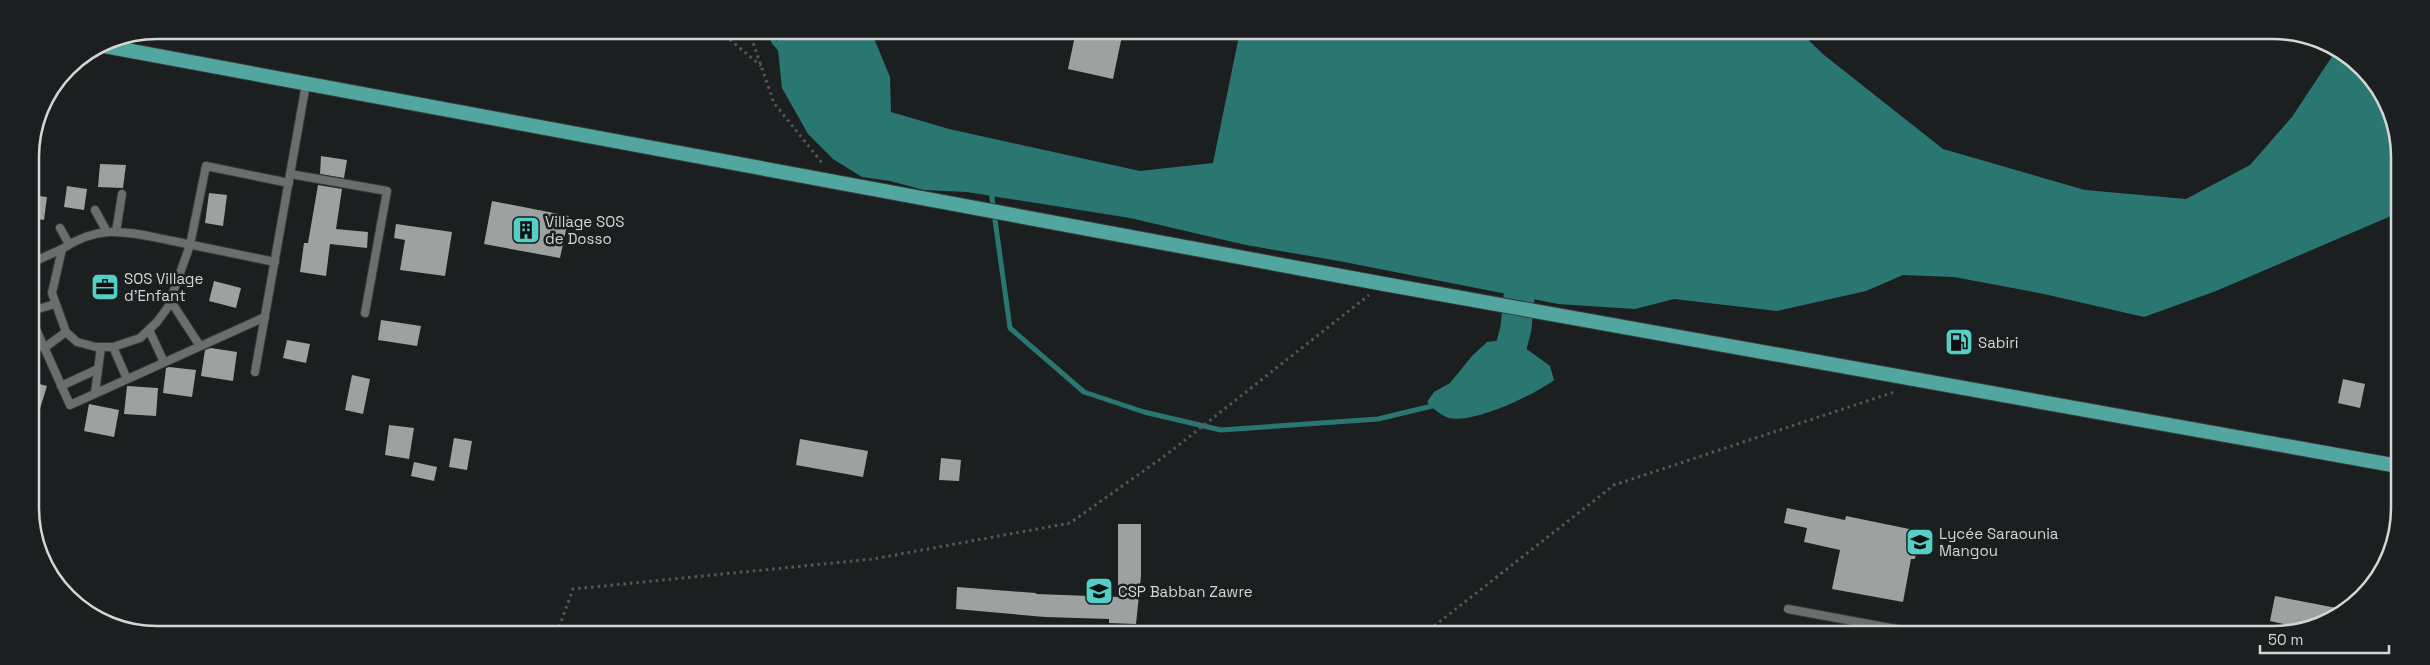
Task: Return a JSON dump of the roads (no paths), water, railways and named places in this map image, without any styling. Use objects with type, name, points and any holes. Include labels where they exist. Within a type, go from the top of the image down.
[{"type":"highway","points":[[112,47],[1384,284],[2391,465]]},
{"type":"lane","points":[[256,372],[306,84]]},
{"type":"lane","points":[[60,228],[66,246],[52,293],[66,332],[77,342],[101,347],[113,347],[140,338],[157,322],[170,300],[190,245],[206,166],[289,183]]},
{"type":"lane","points":[[290,174],[387,191],[365,313]]},
{"type":"lane","points":[[116,232],[122,194]]},
{"type":"lane","points":[[95,210],[107,232]]},
{"type":"lane","points":[[39,259],[89,235],[116,232],[275,262]]},
{"type":"lane","points":[[170,300],[200,346]]},
{"type":"lane","points":[[39,309],[55,304]]},
{"type":"lane","points":[[39,336],[70,405],[265,316]]},
{"type":"lane","points":[[149,330],[164,362]]},
{"type":"lane","points":[[44,348],[66,332]]},
{"type":"lane","points":[[95,393],[101,347]]},
{"type":"lane","points":[[113,347],[128,378]]},
{"type":"lane","points":[[61,386],[98,369]]},
{"type":"lane","points":[[1788,609],[1880,626]]},
{"type":"water","points":[[777,39],[874,39],[890,77],[891,112],[949,129],[1140,171],[1213,163],[1238,39],[1807,39],[1824,55],[1943,149],[2085,190],[2186,199],[2250,165],[2292,117],[2333,55],[2357,73],[2367,85],[2376,98],[2385,118],[2389,133],[2391,156],[2391,216],[2216,291],[2144,317],[2044,294],[1954,277],[1903,275],[1866,291],[1777,311],[1674,299],[1635,309],[1558,304],[1339,261],[1246,245],[1130,218],[967,192],[924,190],[890,181],[862,177],[833,159],[808,134],[782,88]]},
{"type":"water","points":[[1503,340],[1528,350],[1550,366],[1554,380],[1519,400],[1473,417],[1449,418],[1434,409],[1427,402],[1434,392],[1450,383],[1472,356],[1487,342]]},
{"type":"waterway","points":[[773,39],[782,51]]},
{"type":"waterway","points":[[991,191],[1010,328],[1084,392],[1144,412],[1221,430],[1378,419],[1436,405]]},
{"type":"waterway","points":[[1507,363],[1516,328],[1523,255]]},
{"type":"place","name":"Village SOS de Dosso","points":[[526,230]]},
{"type":"place","name":"SOS Village d'Enfant","points":[[105,287]]},
{"type":"place","name":"Sabiri","points":[[1959,342]]},
{"type":"place","name":"Lycée Saraounia Mangou","points":[[1920,542]]},
{"type":"place","name":"CSP Babban Zawre","points":[[1099,591]]}]
